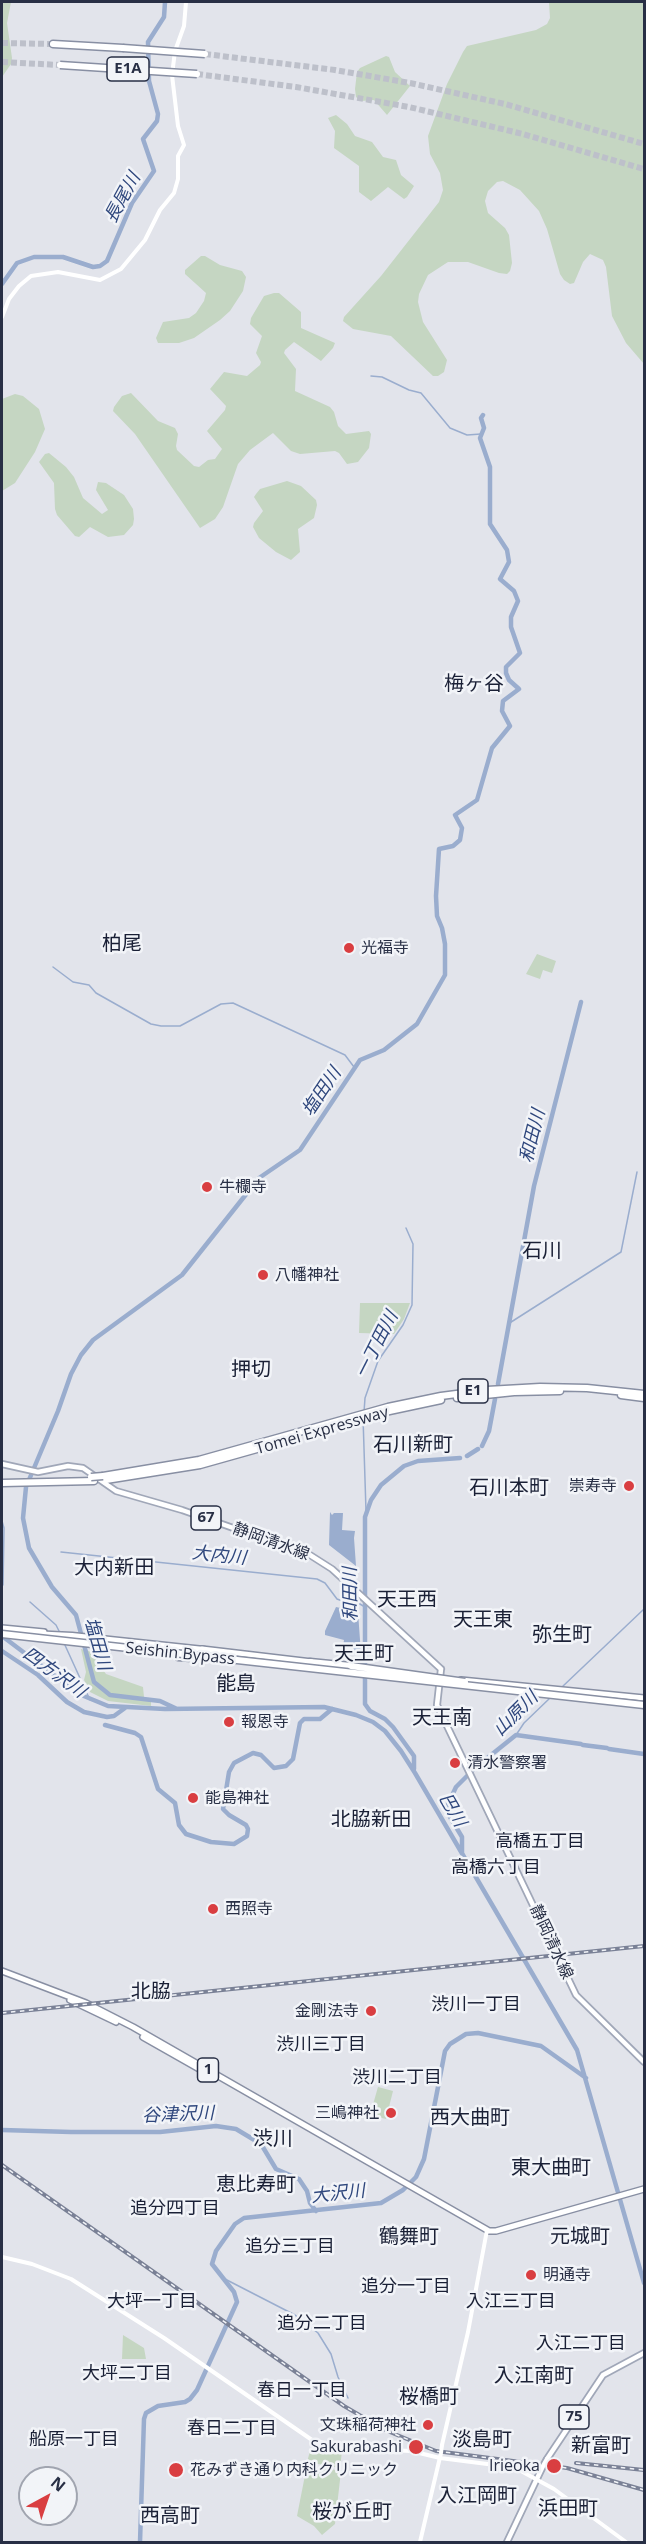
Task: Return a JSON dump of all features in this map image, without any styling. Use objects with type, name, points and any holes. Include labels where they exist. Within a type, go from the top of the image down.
[{"type":"highway","name":"E1A","points":[[53,44],[205,54]]},
{"type":"highway","name":"E1A","points":[[60,65],[197,74]]},
{"type":"highway","name":"Tomei Expressway","points":[[2,1481],[36,1482],[104,1478],[234,1454],[415,1405],[487,1394],[560,1391],[645,1396]]},
{"type":"highway","points":[[2,1632],[77,1634],[204,1650]]},
{"type":"highway","points":[[2,1632],[19,1639],[464,1684]]},
{"type":"highway","name":"Seishin Bypass","points":[[2,1632],[645,1703]]},
{"type":"highway","points":[[32,1636],[177,1656],[226,1660]]},
{"type":"highway","points":[[32,1636],[72,1636],[351,1666],[464,1684]]},
{"type":"highway","points":[[310,1662],[378,1667],[440,1680],[645,1703]]},
{"type":"highway","points":[[323,1671],[563,1689],[645,1703]]},
{"type":"highway","name":"1","points":[[2,1972],[66,1998],[133,2031],[487,2232]]},
{"type":"highway","points":[[487,2232],[645,2190]]},
{"type":"main road","points":[[2,316],[9,299],[31,276],[58,272],[100,280],[121,269],[145,240],[160,210],[174,193],[178,179],[178,156],[184,145],[178,126],[172,69],[175,51],[184,26],[186,2]]},
{"type":"main road","name":"静岡清水線","points":[[2,1464],[38,1472],[68,1466],[83,1468],[116,1491],[182,1510],[310,1555],[332,1569],[441,1669],[437,1705],[576,1995],[645,2061]]},
{"type":"main road","points":[[420,2542],[487,2232]]},
{"type":"main road","points":[[2,2257],[32,2264],[70,2279],[205,2367],[298,2432],[322,2444],[344,2448],[411,2451],[509,2468],[537,2479],[626,2542]]},
{"type":"main road","name":"75","points":[[507,2542],[547,2459],[603,2375],[645,2353]]},
{"type":"green space","points":[[2,2],[11,2],[7,23],[12,58],[11,64],[2,77]]},
{"type":"green space","points":[[549,2],[644,2],[644,364],[626,343],[612,316],[606,267],[603,260],[590,254],[583,262],[574,283],[570,284],[564,280],[539,211],[520,190],[503,181],[497,182],[488,191],[485,201],[488,213],[505,228],[509,235],[512,263],[510,271],[507,274],[499,273],[468,262],[448,262],[428,275],[419,294],[418,302],[423,322],[447,360],[444,372],[433,376],[391,336],[353,329],[343,321],[344,317],[381,276],[439,202],[443,190],[440,173],[430,154],[428,136],[447,84],[463,52],[467,46],[536,30],[547,24],[550,18]]},
{"type":"green space","points":[[386,56],[389,57],[395,72],[410,86],[387,115],[374,100],[361,101],[356,97],[355,89],[357,72],[360,68]]},
{"type":"green space","points":[[336,115],[347,124],[355,136],[372,142],[383,157],[396,160],[401,175],[414,186],[407,197],[404,199],[388,187],[371,201],[359,192],[359,166],[334,148],[335,131],[328,118]]},
{"type":"green space","points":[[201,256],[220,265],[242,271],[246,277],[243,291],[230,311],[194,338],[179,343],[158,343],[156,338],[163,322],[189,318],[196,313],[204,301],[206,293],[185,274],[185,270]]},
{"type":"green space","points":[[279,293],[301,312],[301,328],[335,343],[321,361],[294,342],[285,350],[284,353],[296,369],[295,391],[330,407],[338,426],[346,434],[369,431],[371,434],[369,448],[358,462],[347,464],[335,451],[300,454],[291,451],[273,433],[250,450],[238,464],[223,507],[215,519],[200,528],[135,434],[113,411],[114,407],[122,396],[131,393],[158,421],[175,428],[178,434],[177,450],[194,466],[199,467],[208,460],[215,459],[222,449],[207,431],[226,406],[210,389],[224,372],[247,376],[260,365],[261,362],[256,353],[262,336],[250,324],[251,318],[264,296]]},
{"type":"green space","points":[[15,394],[23,396],[39,409],[45,429],[35,452],[15,483],[2,491],[2,399]]},
{"type":"green space","points":[[49,453],[74,477],[83,498],[102,514],[108,510],[96,490],[98,482],[106,483],[124,495],[133,509],[134,519],[133,525],[124,535],[108,537],[90,527],[79,537],[75,536],[57,515],[54,483],[39,462],[45,454]]},
{"type":"green space","points":[[287,481],[301,486],[316,500],[317,505],[314,518],[298,529],[300,552],[291,560],[276,552],[259,538],[253,527],[263,511],[254,497],[256,494],[260,489]]},
{"type":"green space","points":[[537,954],[556,961],[552,973],[543,970],[540,979],[526,974]]},
{"type":"green space","points":[[360,1303],[410,1303],[404,1319],[394,1334],[359,1333]]},
{"type":"green space","points":[[81,1649],[96,1653],[98,1663],[106,1674],[143,1687],[144,1697],[151,1702],[151,1706],[108,1701],[90,1692],[84,1680],[86,1672]]},
{"type":"green space","points":[[378,2087],[393,2091],[386,2119],[370,2115]]},
{"type":"green space","points":[[123,2335],[144,2348],[146,2359],[122,2359]]},
{"type":"green space","points":[[312,2444],[342,2451],[340,2468],[307,2462]]},
{"type":"green space","points":[[307,2465],[341,2471],[335,2524],[322,2535],[314,2526],[297,2516]]},
{"type":"water","points":[[330,1512],[332,1515],[343,1513],[342,1530],[355,1531],[356,1566],[329,1545]]},
{"type":"water","points":[[336,1607],[358,1612],[361,1654],[342,1653],[344,1640],[325,1635]]},
{"type":"waterway","name":"長尾川","points":[[2,284],[17,263],[34,257],[63,257],[93,267],[100,266],[107,261],[132,203],[154,171],[143,139],[157,121],[158,114],[149,81],[148,42],[164,17],[165,2]]},
{"type":"waterway","points":[[371,376],[382,377],[421,393],[450,428],[467,435],[481,434]]},
{"type":"waterway","name":"塩田川","points":[[175,1708],[160,1701],[110,1695],[94,1682],[76,1615],[52,1587],[29,1548],[23,1518],[26,1487],[71,1374],[81,1355],[93,1340],[182,1275],[259,1178],[300,1150],[360,1060],[384,1050],[417,1024],[445,975],[445,944],[437,916],[436,896],[439,849],[453,846],[460,840],[462,828],[455,815],[477,800],[492,748],[510,726],[502,711],[503,701],[519,689],[509,680],[506,673],[506,667],[520,653],[511,627],[511,617],[518,601],[514,591],[500,579],[509,562],[507,550],[490,524],[490,467],[480,438],[484,428],[481,418],[483,415]]},
{"type":"waterway","points":[[53,967],[73,982],[89,985],[96,993],[151,1024],[180,1026],[221,1004],[233,1003],[345,1055],[354,1067]]},
{"type":"waterway","name":"和田川","points":[[498,1384],[534,1186],[581,1002]]},
{"type":"waterway","points":[[508,1324],[621,1252],[637,1172]]},
{"type":"waterway","name":"一丁田川","points":[[364,1412],[365,1398],[378,1361],[403,1325],[412,1305],[413,1244],[406,1228]]},
{"type":"waterway","name":"和田川","points":[[482,1446],[489,1431],[495,1399]]},
{"type":"waterway","name":"一丁田川","points":[[363,1417],[366,1511]]},
{"type":"waterway","name":"和田川","points":[[467,1456],[478,1449]]},
{"type":"waterway","name":"和田川","points":[[414,1769],[414,1756],[393,1727],[385,1719],[370,1711],[365,1704],[365,1517],[371,1500],[381,1485],[404,1466],[418,1461],[460,1458]]},
{"type":"waterway","points":[[2,1521],[4,1528],[3,1585]]},
{"type":"waterway","name":"大内川","points":[[61,1552],[317,1579],[325,1583],[337,1599],[345,1602],[353,1600],[365,1607]]},
{"type":"waterway","points":[[30,1602],[56,1625],[60,1633]]},
{"type":"waterway","name":"山原川","points":[[562,1687],[644,1609]]},
{"type":"waterway","name":"巴川","points":[[2,1636],[79,1694],[108,1706],[165,1709],[324,1707],[356,1715],[373,1722],[385,1731],[415,1773],[577,2050],[644,2283]]},
{"type":"waterway","points":[[64,1643],[90,1700]]},
{"type":"waterway","name":"四方沢川","points":[[2,1651],[38,1675],[67,1702],[84,1712],[107,1717],[114,1716],[125,1708]]},
{"type":"waterway","name":"山原川","points":[[516,1735],[524,1723],[550,1698]]},
{"type":"waterway","points":[[105,1725],[135,1733],[141,1737],[158,1789],[175,1803],[179,1825],[186,1834],[211,1842],[234,1844],[247,1836],[248,1829],[246,1825],[223,1809],[229,1772],[234,1763],[253,1753],[261,1755],[274,1768],[286,1766],[293,1759],[300,1723],[304,1719],[320,1719],[332,1709]]},
{"type":"waterway","name":"山原川","points":[[462,1853],[462,1837],[450,1817],[448,1804],[456,1787],[476,1767],[516,1735],[581,1744]]},
{"type":"waterway","points":[[583,1745],[607,1748]]},
{"type":"waterway","points":[[609,1749],[644,1754]]},
{"type":"waterway","name":"大沢川","points":[[140,2542],[144,2419],[146,2413],[158,2406],[185,2402],[197,2390],[237,2302],[234,2292],[212,2264],[216,2251],[235,2224],[244,2218],[381,2203],[403,2190],[416,2177],[424,2159],[445,2051],[450,2044],[466,2034],[478,2033],[541,2046],[586,2078]]},
{"type":"waterway","name":"谷津沢川","points":[[2,2130],[160,2132],[216,2126],[236,2129],[261,2144],[276,2169],[299,2179],[316,2211]]},
{"type":"waterway","points":[[223,2278],[295,2315],[318,2333],[331,2354],[348,2398]]},
{"type":"tunnel","points":[[2,43],[53,44]]},
{"type":"tunnel","points":[[205,54],[335,70],[410,83],[505,104],[644,144]]},
{"type":"tunnel","points":[[2,62],[60,65]]},
{"type":"tunnel","points":[[197,74],[296,87],[409,107],[523,134],[644,169]]},
{"type":"railway","points":[[2,2013],[644,1946]]},
{"type":"railway","points":[[2,2165],[344,2406],[385,2430],[436,2451],[567,2468],[644,2490]]},
{"type":"railway","points":[[576,2463],[644,2470]]},
{"type":"place","name":"光福寺","points":[[349,948]]},
{"type":"place","name":"牛欄寺","points":[[207,1187]]},
{"type":"place","name":"八幡神社","points":[[263,1275]]},
{"type":"place","name":"崇寿寺","points":[[629,1486]]},
{"type":"place","name":"報恩寺","points":[[229,1722]]},
{"type":"place","name":"清水警察署","points":[[455,1763]]},
{"type":"place","name":"能島神社","points":[[193,1798]]},
{"type":"place","name":"西照寺","points":[[213,1909]]},
{"type":"place","name":"金剛法寺","points":[[371,2011]]},
{"type":"place","name":"三嶋神社","points":[[391,2113]]},
{"type":"place","name":"明通寺","points":[[531,2275]]},
{"type":"place","name":"文珠稲荷神社","points":[[428,2425]]},
{"type":"place","name":"Sakurabashi","points":[[416,2447]]},
{"type":"place","name":"Irieoka","points":[[554,2466]]},
{"type":"place","name":"花みずき通り内科クリニック","points":[[176,2470]]},
{"type":"district","name":"梅ヶ谷","points":[[474,684]]},
{"type":"district","name":"柏尾","points":[[122,944]]},
{"type":"district","name":"石川","points":[[542,1251]]},
{"type":"district","name":"押切","points":[[251,1370]]},
{"type":"district","name":"石川新町","points":[[413,1445]]},
{"type":"district","name":"石川本町","points":[[509,1488]]},
{"type":"district","name":"大内新田","points":[[114,1568]]},
{"type":"district","name":"天王西","points":[[407,1600]]},
{"type":"district","name":"天王東","points":[[483,1620]]},
{"type":"district","name":"弥生町","points":[[562,1635]]},
{"type":"district","name":"天王町","points":[[364,1654]]},
{"type":"district","name":"能島","points":[[236,1684]]},
{"type":"district","name":"天王南","points":[[442,1718]]},
{"type":"district","name":"北脇新田","points":[[371,1820]]},
{"type":"district","name":"高橋五丁目","points":[[540,1842]]},
{"type":"district","name":"高橋六丁目","points":[[496,1868]]},
{"type":"district","name":"北脇","points":[[151,1992]]},
{"type":"district","name":"渋川一丁目","points":[[476,2005]]},
{"type":"district","name":"渋川三丁目","points":[[321,2045]]},
{"type":"district","name":"渋川二丁目","points":[[397,2078]]},
{"type":"district","name":"西大曲町","points":[[470,2118]]},
{"type":"district","name":"渋川","points":[[273,2139]]},
{"type":"district","name":"東大曲町","points":[[551,2168]]},
{"type":"district","name":"恵比寿町","points":[[256,2185]]},
{"type":"district","name":"追分四丁目","points":[[175,2209]]},
{"type":"district","name":"鶴舞町","points":[[409,2237]]},
{"type":"district","name":"元城町","points":[[580,2237]]},
{"type":"district","name":"追分三丁目","points":[[290,2247]]},
{"type":"district","name":"追分一丁目","points":[[406,2287]]},
{"type":"district","name":"大坪一丁目","points":[[152,2302]]},
{"type":"district","name":"入江三丁目","points":[[511,2302]]},
{"type":"district","name":"追分二丁目","points":[[322,2324]]},
{"type":"district","name":"入江二丁目","points":[[581,2344]]},
{"type":"district","name":"大坪二丁目","points":[[127,2374]]},
{"type":"district","name":"入江南町","points":[[534,2376]]},
{"type":"district","name":"春日一丁目","points":[[302,2391]]},
{"type":"district","name":"桜橋町","points":[[429,2397]]},
{"type":"district","name":"春日二丁目","points":[[232,2429]]},
{"type":"district","name":"船原一丁目","points":[[74,2440]]},
{"type":"district","name":"淡島町","points":[[482,2440]]},
{"type":"district","name":"新富町","points":[[601,2446]]},
{"type":"district","name":"入江岡町","points":[[477,2496]]},
{"type":"district","name":"浜田町","points":[[568,2509]]},
{"type":"district","name":"桜が丘町","points":[[352,2512]]},
{"type":"district","name":"西高町","points":[[170,2516]]}]
